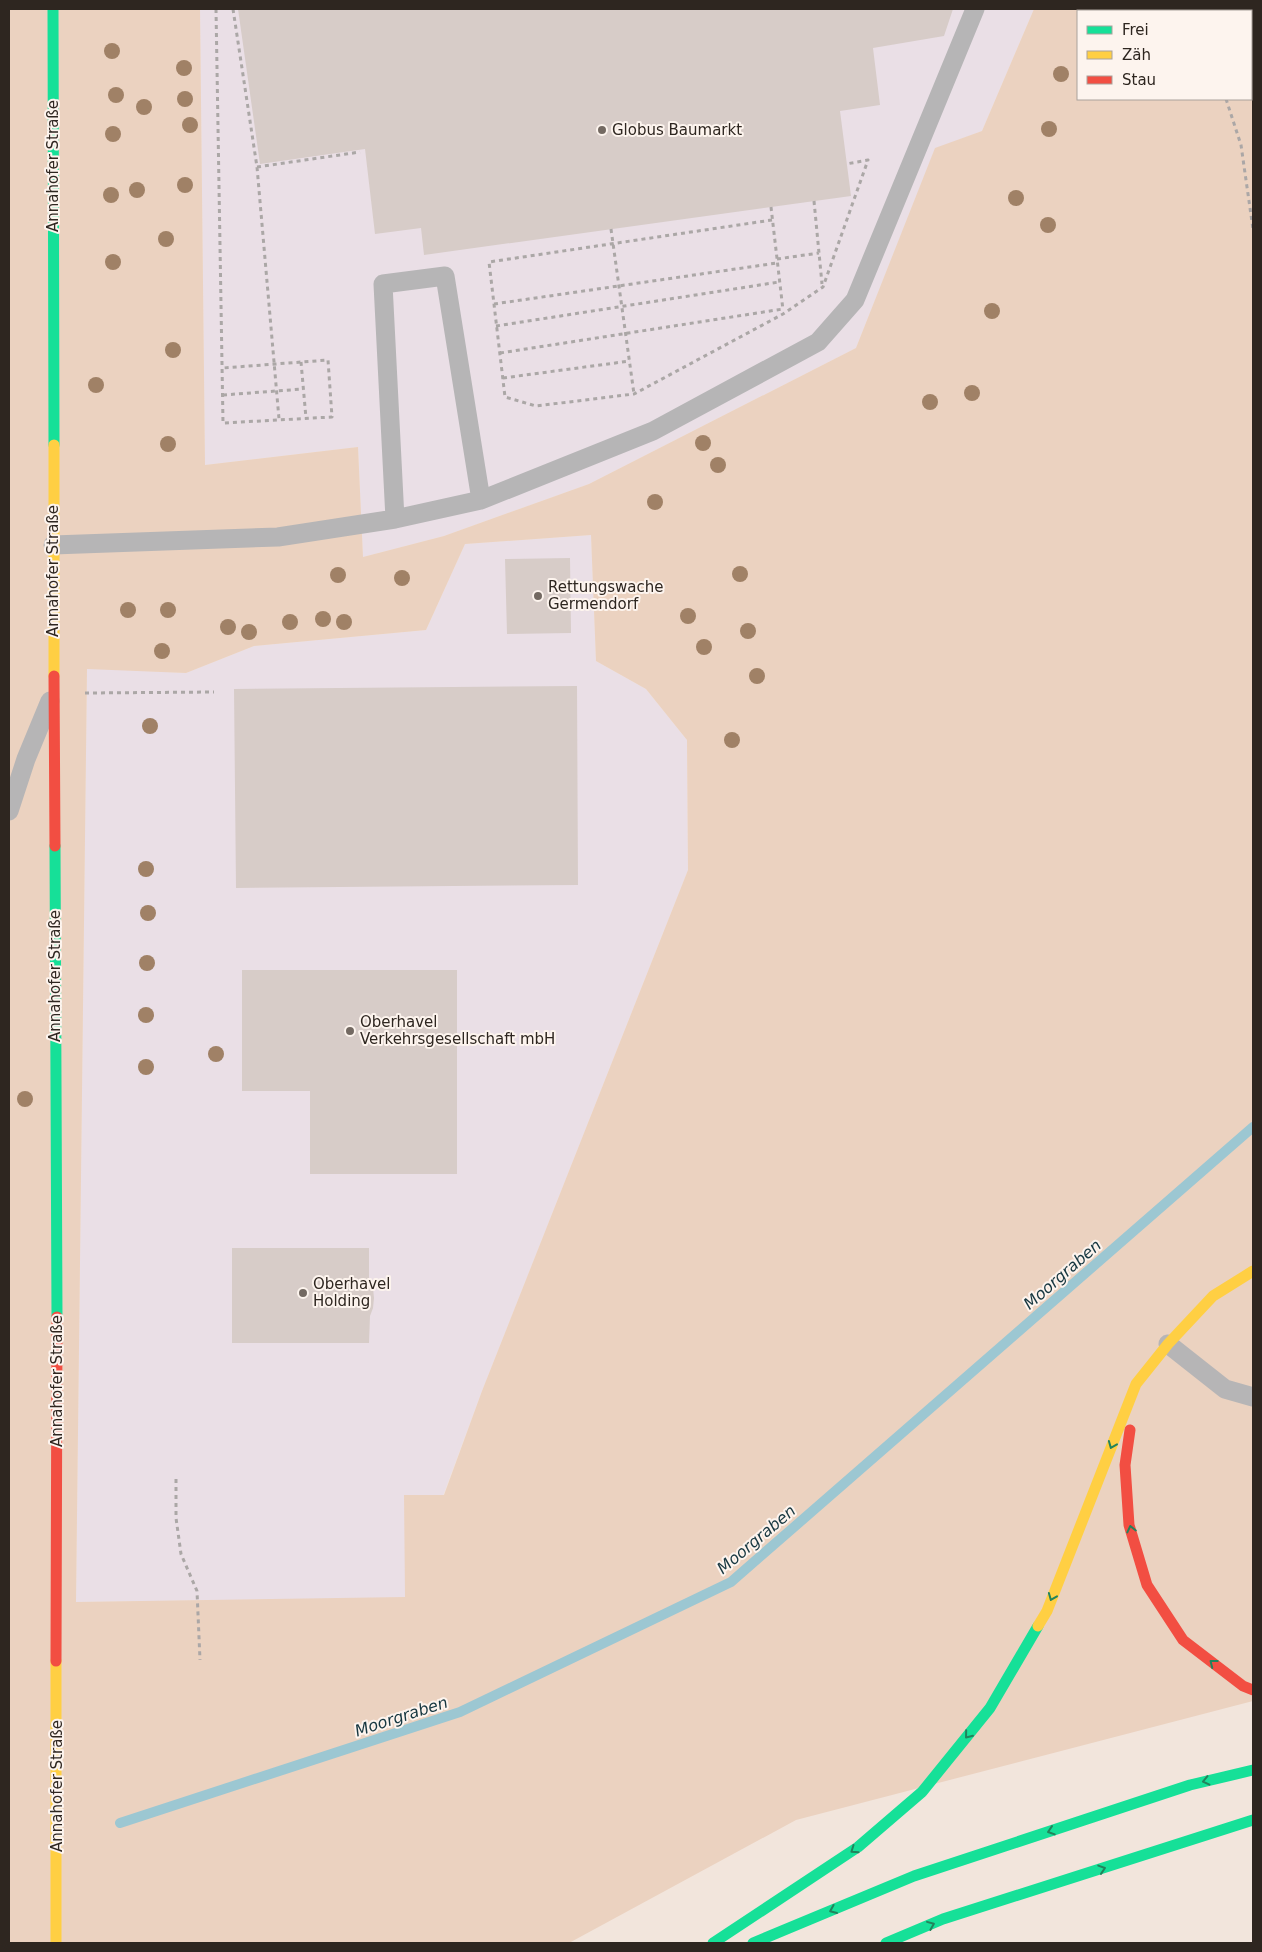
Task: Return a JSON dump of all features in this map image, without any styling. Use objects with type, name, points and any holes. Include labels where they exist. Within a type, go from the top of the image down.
[{"type":"main road","name":"Annahofer Straße","points":[[53,9],[53,545],[57,1156],[56,1938]]},
{"type":"main road","points":[[712,1943],[858,1847],[922,1792],[990,1708],[1047,1611],[1136,1384],[1168,1344],[1213,1296],[1253,1271]]},
{"type":"main road","points":[[1136,1384],[1125,1465],[1129,1525],[1148,1585],[1182,1640],[1243,1686],[1253,1690]]},
{"type":"main road","points":[[752,1943],[914,1876],[1190,1785],[1253,1770]]},
{"type":"main road","points":[[886,1943],[944,1919],[1253,1820]]},
{"type":"lane","points":[[53,545],[278,537],[395,519],[480,500],[654,431],[818,342],[856,300],[975,9]]},
{"type":"lane","points":[[395,519],[382,284],[445,276],[480,500]]},
{"type":"lane","points":[[9,811],[17,761],[54,693]]},
{"type":"lane","points":[[1168,1344],[1226,1390],[1253,1397]]},
{"type":"path","points":[[216,9],[222,368],[223,395],[223,423],[332,417],[328,360],[222,368]]},
{"type":"path","points":[[232,9],[257,167],[279,419]]},
{"type":"path","points":[[1226,100],[1241,145],[1253,229]]},
{"type":"path","points":[[257,167],[360,152]]},
{"type":"path","points":[[772,220],[489,262],[505,397],[536,406],[634,394],[783,314],[822,288],[868,160],[846,164]]},
{"type":"path","points":[[814,201],[822,288]]},
{"type":"path","points":[[771,207],[783,314]]},
{"type":"path","points":[[611,229],[634,394]]},
{"type":"path","points":[[494,304],[819,253]]},
{"type":"path","points":[[496,326],[622,308],[779,282]]},
{"type":"path","points":[[500,352],[626,335],[783,310]]},
{"type":"path","points":[[503,378],[630,361]]},
{"type":"path","points":[[301,362],[306,418]]},
{"type":"path","points":[[223,395],[304,389]]},
{"type":"path","points":[[54,693],[214,692]]},
{"type":"path","points":[[176,1479],[176,1518],[181,1554],[197,1591],[200,1660]]},
{"type":"shaded area","points":[[9,9],[200,9],[205,465],[358,447],[363,557],[444,536],[589,484],[856,348],[935,148],[982,131],[1034,9],[1243,9],[1077,10],[1077,100],[1252,100],[1252,79],[1253,1701],[796,1820],[569,1943],[9,1943]],"holes":[[[591,535],[596,661],[646,689],[687,740],[688,870],[482,1391],[444,1495],[404,1495],[405,1597],[76,1602],[87,669],[186,673],[254,646],[426,630],[465,544]]]},
{"type":"shaded area","points":[[200,9],[1034,9],[982,131],[935,149],[856,348],[589,484],[444,536],[363,557],[358,447],[205,465]]},
{"type":"shaded area","points":[[591,535],[596,661],[646,689],[687,740],[688,870],[482,1391],[405,1598],[76,1602],[87,668],[186,673],[254,646],[426,630],[465,544]]},
{"type":"building","name":"Globus Baumarkt","points":[[238,9],[953,9],[944,36],[873,48],[880,105],[840,111],[851,196],[424,255],[421,228],[375,234],[365,149],[260,164]]},
{"type":"building","name":"Rettungswache Germendorf","points":[[570,558],[571,633],[507,634],[505,559]]},
{"type":"building","points":[[577,686],[578,885],[236,888],[234,689]]},
{"type":"building","name":"Oberhavel Verkehrsgesellschaft mbH","points":[[242,970],[457,970],[457,1174],[310,1174],[310,1091],[242,1091]]},
{"type":"building","name":"Oberhavel Holding","points":[[232,1248],[369,1248],[369,1280],[373,1288],[374,1298],[370,1316],[369,1343],[232,1343]]},
{"type":"waterway","name":"Moorgraben","points":[[120,1823],[460,1712],[731,1582],[1253,1127]]},
{"type":"traffic: fast","points":[[53,9],[54,445]]},
{"type":"traffic: fast","points":[[55,846],[57,1317]]},
{"type":"traffic: fast","points":[[713,1943],[858,1847],[922,1792],[990,1708],[1038,1626]]},
{"type":"traffic: fast","points":[[753,1943],[914,1876],[1190,1785],[1253,1770]]},
{"type":"traffic: fast","points":[[886,1943],[943,1919],[1253,1820]]},
{"type":"traffic: slow","points":[[54,445],[54,676]]},
{"type":"traffic: slow","points":[[1038,1626],[1047,1611],[1136,1384],[1168,1344],[1213,1296],[1253,1271]]},
{"type":"traffic: slow","points":[[56,1661],[56,1943]]},
{"type":"traffic: jam","points":[[54,676],[55,846]]},
{"type":"traffic: jam","points":[[56,1661],[57,1317]]},
{"type":"traffic: jam","points":[[1130,1430],[1125,1465],[1129,1525],[1147,1585],[1183,1640],[1243,1686],[1253,1690]]},
{"type":"place","name":"Globus Baumarkt","points":[[602,130]]},
{"type":"place","name":"Rettungswache Germendorf","points":[[538,596]]},
{"type":"place","name":"Oberhavel Verkehrsgesellschaft mbH","points":[[350,1031]]},
{"type":"place","name":"Oberhavel Holding","points":[[303,1293]]}]
